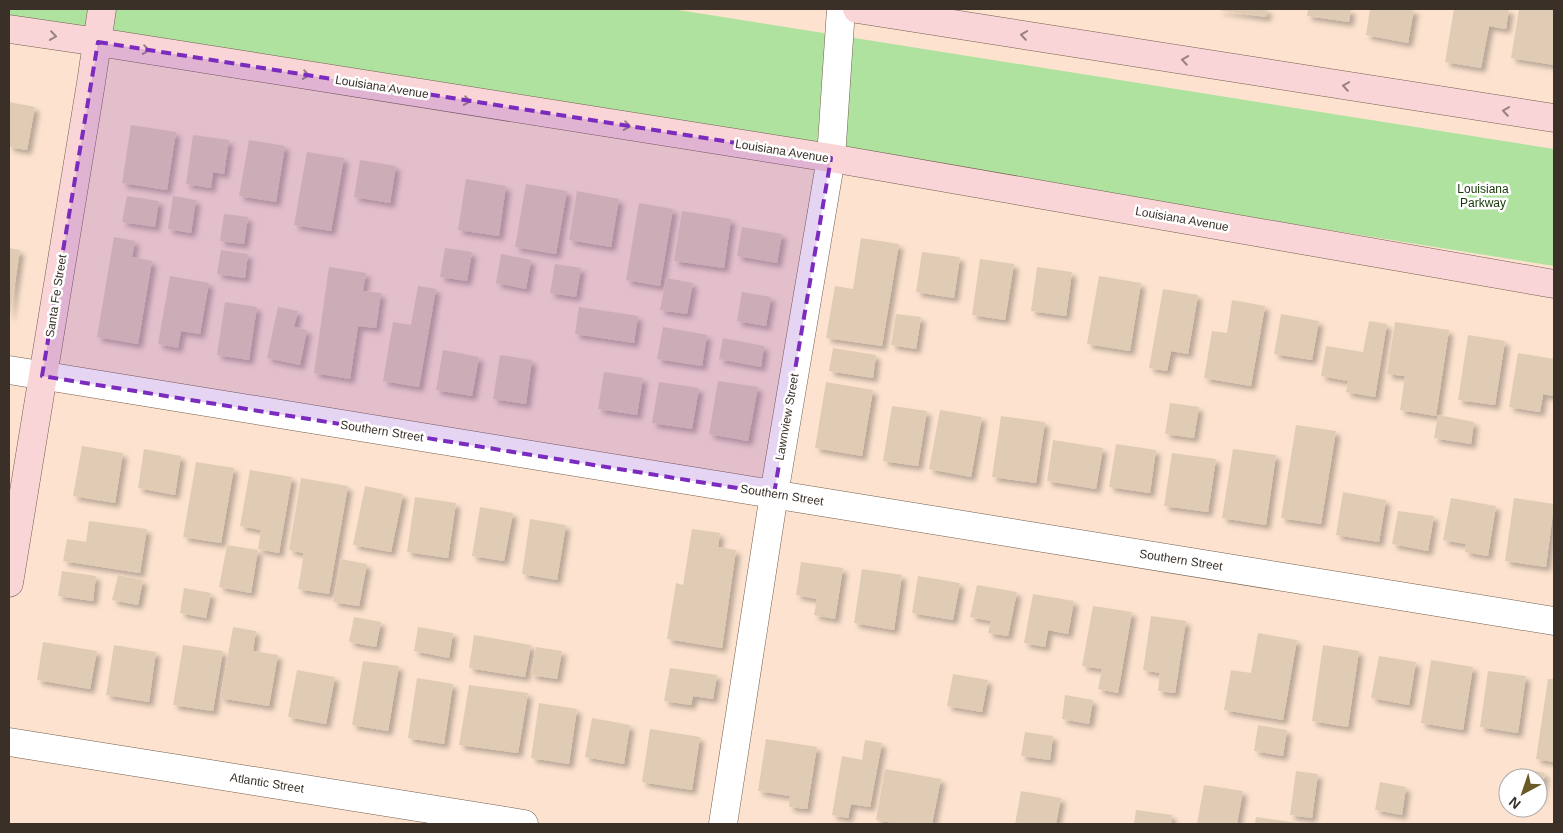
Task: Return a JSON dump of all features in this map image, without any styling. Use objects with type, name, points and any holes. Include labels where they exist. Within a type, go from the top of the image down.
[{"type":"main road","name":"Santa Fe Street","points":[[9,583],[102,9]]},
{"type":"main road","points":[[857,9],[1554,118]]},
{"type":"main road","name":"Louisiana Avenue","points":[[9,29],[830,158],[1554,284]]},
{"type":"street","name":"Lawnview Street","points":[[723,824],[774,494],[830,158],[841,9]]},
{"type":"street","name":"Southern Street","points":[[9,370],[1554,621]]},
{"type":"street","name":"Atlantic Street","points":[[9,742],[524,824]]},
{"type":"highlighted area","points":[[98,42],[831,158],[774,494],[42,376]]},
{"type":"green space","name":"Louisiana Parkway","points":[[9,9],[672,9],[1554,149],[1554,266],[9,19]]},
{"type":"building","points":[[1218,9],[1268,9],[1266,17]]},
{"type":"building","points":[[1308,9],[1351,9],[1349,22],[1307,16]]},
{"type":"building","points":[[1370,9],[1414,9],[1408,43],[1366,35]]},
{"type":"building","points":[[1454,9],[1509,9],[1506,29],[1489,26],[1481,68],[1445,62]]},
{"type":"building","points":[[1519,9],[1554,9],[1554,65],[1511,58]]},
{"type":"building","points":[[9,102],[35,107],[27,150],[9,147]]},
{"type":"building","points":[[131,125],[176,132],[167,190],[122,183]]},
{"type":"building","points":[[193,135],[229,140],[224,174],[213,172],[211,188],[186,184]]},
{"type":"building","points":[[249,140],[285,146],[276,202],[239,196]]},
{"type":"building","points":[[307,152],[344,158],[331,231],[294,225]]},
{"type":"building","points":[[360,160],[396,166],[390,203],[354,197]]},
{"type":"building","points":[[466,179],[506,186],[499,236],[458,230]]},
{"type":"building","points":[[526,184],[567,191],[556,254],[515,247]]},
{"type":"building","points":[[577,191],[619,199],[611,247],[569,240]]},
{"type":"building","points":[[127,196],[159,201],[155,227],[122,222]]},
{"type":"building","points":[[173,196],[196,200],[191,233],[168,229]]},
{"type":"building","points":[[639,203],[673,209],[660,286],[626,280]]},
{"type":"building","points":[[682,211],[731,219],[724,268],[674,261]]},
{"type":"building","points":[[224,214],[248,217],[244,244],[220,241]]},
{"type":"building","points":[[742,227],[782,234],[777,263],[737,256]]},
{"type":"building","points":[[114,237],[135,241],[132,257],[152,261],[138,344],[97,337]]},
{"type":"building","points":[[861,238],[899,244],[882,346],[826,338],[835,286],[853,289]]},
{"type":"building","points":[[9,248],[20,250],[10,316],[9,316]]},
{"type":"building","points":[[445,248],[472,252],[467,281],[440,277]]},
{"type":"building","points":[[221,250],[248,254],[245,278],[217,274]]},
{"type":"building","points":[[922,252],[960,257],[954,298],[916,292]]},
{"type":"building","points":[[501,254],[531,260],[526,289],[496,283]]},
{"type":"building","points":[[980,259],[1014,264],[1005,320],[972,315]]},
{"type":"building","points":[[555,264],[581,268],[576,297],[550,293]]},
{"type":"building","points":[[329,267],[366,273],[363,291],[381,293],[376,328],[358,326],[350,379],[314,373]]},
{"type":"building","points":[[1037,267],[1072,272],[1066,316],[1031,311]]},
{"type":"building","points":[[170,276],[209,283],[200,334],[181,331],[178,348],[158,344]]},
{"type":"building","points":[[1099,276],[1141,283],[1130,351],[1087,344]]},
{"type":"building","points":[[666,278],[693,283],[687,314],[660,310]]},
{"type":"building","points":[[418,286],[436,289],[419,387],[383,381],[393,322],[411,325]]},
{"type":"building","points":[[1163,289],[1198,295],[1188,354],[1171,351],[1167,371],[1149,368]]},
{"type":"building","points":[[742,292],[771,297],[766,326],[737,321]]},
{"type":"building","points":[[1232,300],[1265,306],[1251,386],[1204,378],[1212,331],[1227,333]]},
{"type":"building","points":[[225,302],[257,307],[249,360],[217,355]]},
{"type":"building","points":[[278,307],[298,311],[294,327],[307,330],[300,365],[267,358]]},
{"type":"building","points":[[579,307],[638,316],[634,343],[575,334]]},
{"type":"building","points":[[896,314],[921,317],[916,349],[891,345]]},
{"type":"building","points":[[1281,314],[1319,321],[1312,360],[1274,354]]},
{"type":"building","points":[[1369,321],[1387,324],[1375,397],[1346,392],[1348,381],[1321,376],[1326,346],[1363,352]]},
{"type":"building","points":[[1395,322],[1449,330],[1436,416],[1400,410],[1405,376],[1387,374]]},
{"type":"building","points":[[663,327],[707,335],[702,366],[657,359]]},
{"type":"building","points":[[1468,335],[1505,341],[1495,405],[1458,400]]},
{"type":"building","points":[[723,338],[764,346],[761,367],[719,359]]},
{"type":"building","points":[[833,348],[876,355],[873,378],[829,371]]},
{"type":"building","points":[[443,350],[479,357],[472,396],[436,390]]},
{"type":"building","points":[[1518,353],[1554,359],[1554,396],[1543,394],[1540,412],[1509,407]]},
{"type":"building","points":[[500,355],[532,360],[526,404],[493,399]]},
{"type":"building","points":[[604,372],[643,378],[637,415],[598,409]]},
{"type":"building","points":[[718,381],[758,387],[748,441],[709,434]]},
{"type":"building","points":[[659,382],[699,388],[692,429],[652,423]]},
{"type":"building","points":[[826,382],[873,390],[862,456],[815,448]]},
{"type":"building","points":[[1170,403],[1199,407],[1194,438],[1165,434]]},
{"type":"building","points":[[892,406],[927,411],[918,466],[883,461]]},
{"type":"building","points":[[940,410],[982,417],[971,477],[929,469]]},
{"type":"building","points":[[1438,415],[1474,422],[1471,444],[1434,438]]},
{"type":"building","points":[[1001,416],[1045,422],[1036,483],[992,477]]},
{"type":"building","points":[[1296,425],[1336,431],[1321,524],[1281,518]]},
{"type":"building","points":[[1053,440],[1103,448],[1096,489],[1047,481]]},
{"type":"building","points":[[1116,444],[1156,450],[1150,493],[1109,487]]},
{"type":"building","points":[[82,446],[123,453],[115,503],[73,496]]},
{"type":"building","points":[[144,449],[181,456],[175,495],[138,488]]},
{"type":"building","points":[[1233,449],[1276,455],[1266,525],[1222,518]]},
{"type":"building","points":[[1172,453],[1216,459],[1208,512],[1164,506]]},
{"type":"building","points":[[196,462],[234,468],[221,543],[183,537]]},
{"type":"building","points":[[250,470],[292,477],[279,553],[258,549],[261,530],[240,526]]},
{"type":"building","points":[[301,478],[348,486],[329,594],[298,589],[304,553],[289,550]]},
{"type":"building","points":[[365,486],[403,494],[391,552],[353,545]]},
{"type":"building","points":[[1343,492],[1386,500],[1379,542],[1336,535]]},
{"type":"building","points":[[415,497],[456,503],[448,558],[407,552]]},
{"type":"building","points":[[1451,498],[1496,506],[1488,556],[1465,552],[1466,544],[1443,540]]},
{"type":"building","points":[[1514,498],[1554,504],[1546,567],[1505,561]]},
{"type":"building","points":[[480,507],[513,513],[504,561],[472,556]]},
{"type":"building","points":[[1398,511],[1434,516],[1428,551],[1392,544]]},
{"type":"building","points":[[530,519],[566,525],[557,580],[522,574]]},
{"type":"building","points":[[89,521],[147,529],[140,573],[63,561],[67,539],[86,542]]},
{"type":"building","points":[[692,529],[720,533],[718,547],[736,550],[722,648],[667,639],[676,583],[683,585]]},
{"type":"building","points":[[227,545],[258,550],[251,593],[219,587]]},
{"type":"building","points":[[341,559],[367,564],[359,606],[333,602]]},
{"type":"building","points":[[801,562],[843,568],[835,619],[814,615],[817,599],[796,595]]},
{"type":"building","points":[[862,569],[902,575],[894,630],[854,623]]},
{"type":"building","points":[[62,571],[96,576],[93,601],[58,596]]},
{"type":"building","points":[[118,575],[143,580],[138,605],[112,600]]},
{"type":"building","points":[[918,576],[960,583],[953,620],[912,613]]},
{"type":"building","points":[[977,585],[1017,592],[1008,636],[988,633],[991,621],[970,617]]},
{"type":"building","points":[[184,588],[211,593],[206,618],[180,613]]},
{"type":"building","points":[[1033,594],[1074,601],[1068,634],[1048,630],[1045,647],[1024,643]]},
{"type":"building","points":[[1093,606],[1132,612],[1118,693],[1098,689],[1102,669],[1082,666]]},
{"type":"building","points":[[1151,616],[1186,621],[1175,693],[1158,691],[1160,673],[1143,670]]},
{"type":"building","points":[[354,617],[381,622],[376,647],[349,642]]},
{"type":"building","points":[[233,627],[256,631],[253,651],[278,655],[269,706],[220,698]]},
{"type":"building","points":[[418,627],[453,633],[449,658],[414,651]]},
{"type":"building","points":[[1258,633],[1297,640],[1283,720],[1224,710],[1231,670],[1251,673]]},
{"type":"building","points":[[474,635],[531,645],[525,677],[469,668]]},
{"type":"building","points":[[43,642],[97,651],[90,689],[37,680]]},
{"type":"building","points":[[114,645],[156,652],[149,702],[106,695]]},
{"type":"building","points":[[183,645],[223,651],[213,711],[173,705]]},
{"type":"building","points":[[1323,645],[1359,651],[1348,727],[1312,721]]},
{"type":"building","points":[[536,647],[562,651],[557,679],[531,675]]},
{"type":"building","points":[[1379,656],[1416,662],[1409,705],[1371,698]]},
{"type":"building","points":[[1431,660],[1473,667],[1463,730],[1421,723]]},
{"type":"building","points":[[363,661],[399,666],[388,731],[352,725]]},
{"type":"building","points":[[670,668],[717,675],[713,699],[693,696],[691,705],[664,701]]},
{"type":"building","points":[[297,670],[335,677],[326,724],[288,717]]},
{"type":"building","points":[[1488,671],[1526,676],[1518,733],[1480,727]]},
{"type":"building","points":[[953,674],[988,680],[982,712],[947,706]]},
{"type":"building","points":[[417,678],[453,684],[444,744],[408,738]]},
{"type":"building","points":[[1548,679],[1554,679],[1554,762],[1536,759]]},
{"type":"building","points":[[469,685],[528,693],[518,753],[459,745]]},
{"type":"building","points":[[1065,695],[1093,700],[1089,724],[1062,719]]},
{"type":"building","points":[[539,703],[577,709],[569,764],[531,758]]},
{"type":"building","points":[[592,718],[630,725],[624,764],[585,757]]},
{"type":"building","points":[[1258,725],[1287,730],[1283,756],[1254,751]]},
{"type":"building","points":[[650,729],[700,737],[692,790],[642,782]]},
{"type":"building","points":[[1025,732],[1053,736],[1050,760],[1021,756]]},
{"type":"building","points":[[766,739],[817,747],[807,809],[789,807],[790,796],[758,791]]},
{"type":"building","points":[[865,740],[882,743],[870,807],[851,804],[848,818],[832,815],[842,756],[862,760]]},
{"type":"building","points":[[885,769],[941,779],[932,824],[900,824],[876,820]]},
{"type":"building","points":[[1296,771],[1318,774],[1312,818],[1290,815]]},
{"type":"building","points":[[1380,782],[1406,787],[1402,815],[1375,810]]},
{"type":"building","points":[[1204,785],[1243,791],[1237,824],[1197,824]]},
{"type":"building","points":[[1021,791],[1061,798],[1056,824],[1015,824]]},
{"type":"building","points":[[1136,810],[1172,815],[1171,824],[1134,824]]},
{"type":"building","points":[[1256,817],[1297,823],[1297,824],[1255,824]]}]
